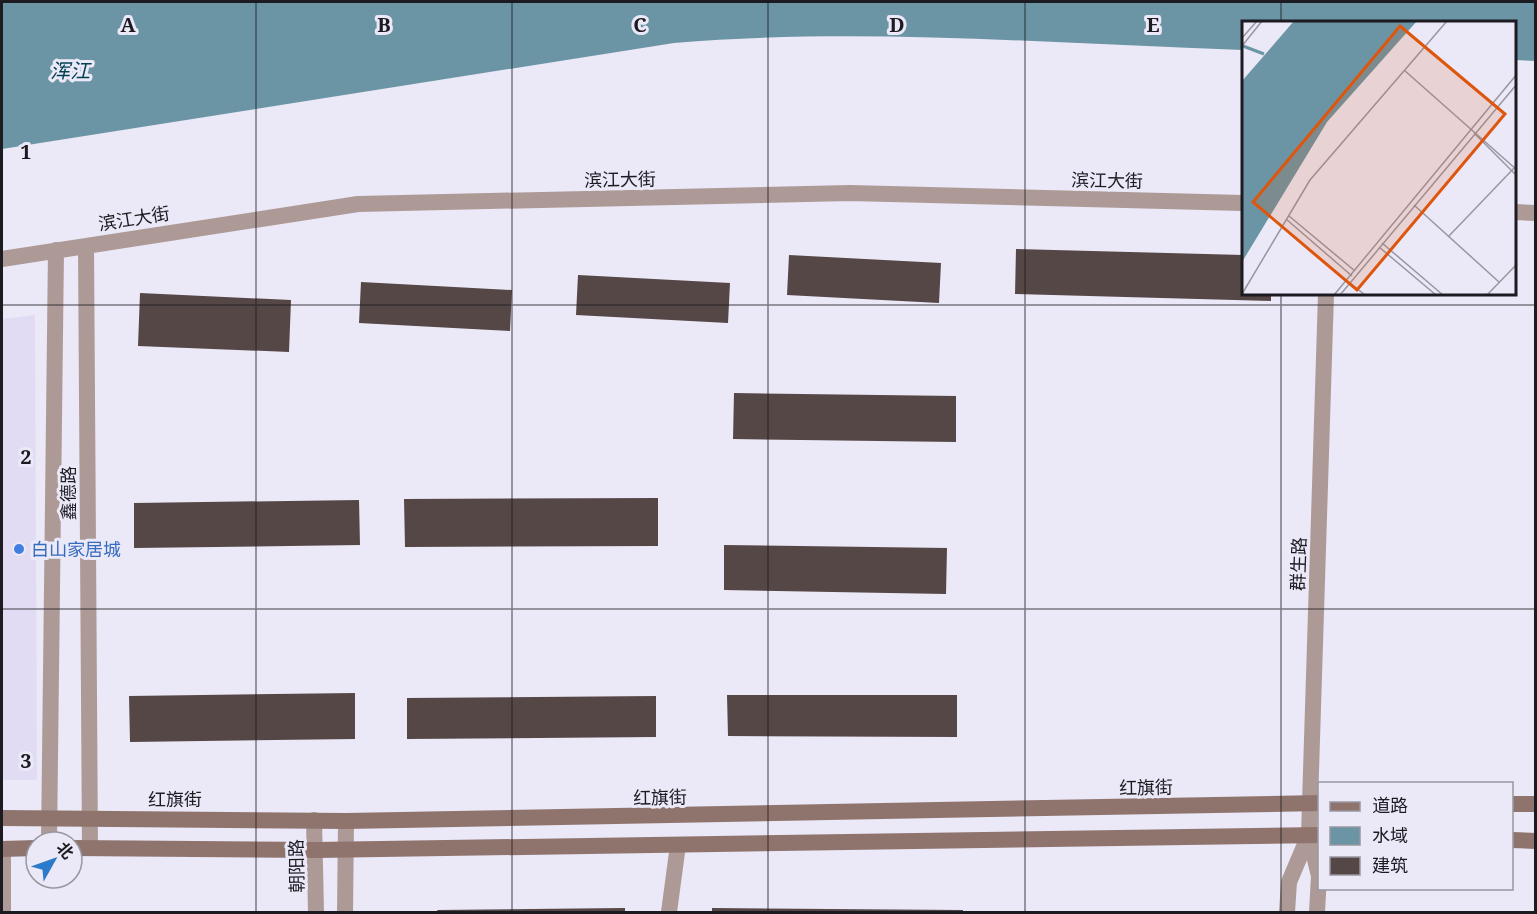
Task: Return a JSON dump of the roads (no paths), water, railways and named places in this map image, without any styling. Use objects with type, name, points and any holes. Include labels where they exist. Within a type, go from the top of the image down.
[{"type":"main road","name":"红旗街","points":[[2,818],[346,820],[1315,803]]},
{"type":"main road","points":[[1513,804],[1536,804]]},
{"type":"main road","points":[[84,848],[346,850],[1314,835]]},
{"type":"main road","points":[[1513,840],[1536,841]]},
{"type":"main road","points":[[2,849],[24,848]]},
{"type":"street","name":"滨江大街","points":[[2,259],[358,204],[850,193],[1242,203]]},
{"type":"street","points":[[1516,212],[1536,213]]},
{"type":"street","name":"鑫德路","points":[[86,246],[90,848]]},
{"type":"street","name":"鑫德路","points":[[50,830],[56,250]]},
{"type":"street","name":"群生路","points":[[1318,868],[1314,835],[1326,296]]},
{"type":"street","name":"朝阳路","points":[[314,820],[316,912]]},
{"type":"street","points":[[345,912],[346,820]]},
{"type":"street","name":"群生路","points":[[1287,912],[1289,882],[1314,835]]},
{"type":"street","points":[[669,912],[678,845]]},
{"type":"street","points":[[2,849],[3,912]]},
{"type":"street","name":"群生路","points":[[1317,912],[1318,890]]},
{"type":"water","name":"浑江","points":[[2,2],[1535,2],[1536,61],[1516,60],[1516,21],[1242,21],[1242,50],[958,38],[816,36],[745,38],[674,43],[2,149]]},
{"type":"place","name":"白山家居城","points":[[19,549]]}]
